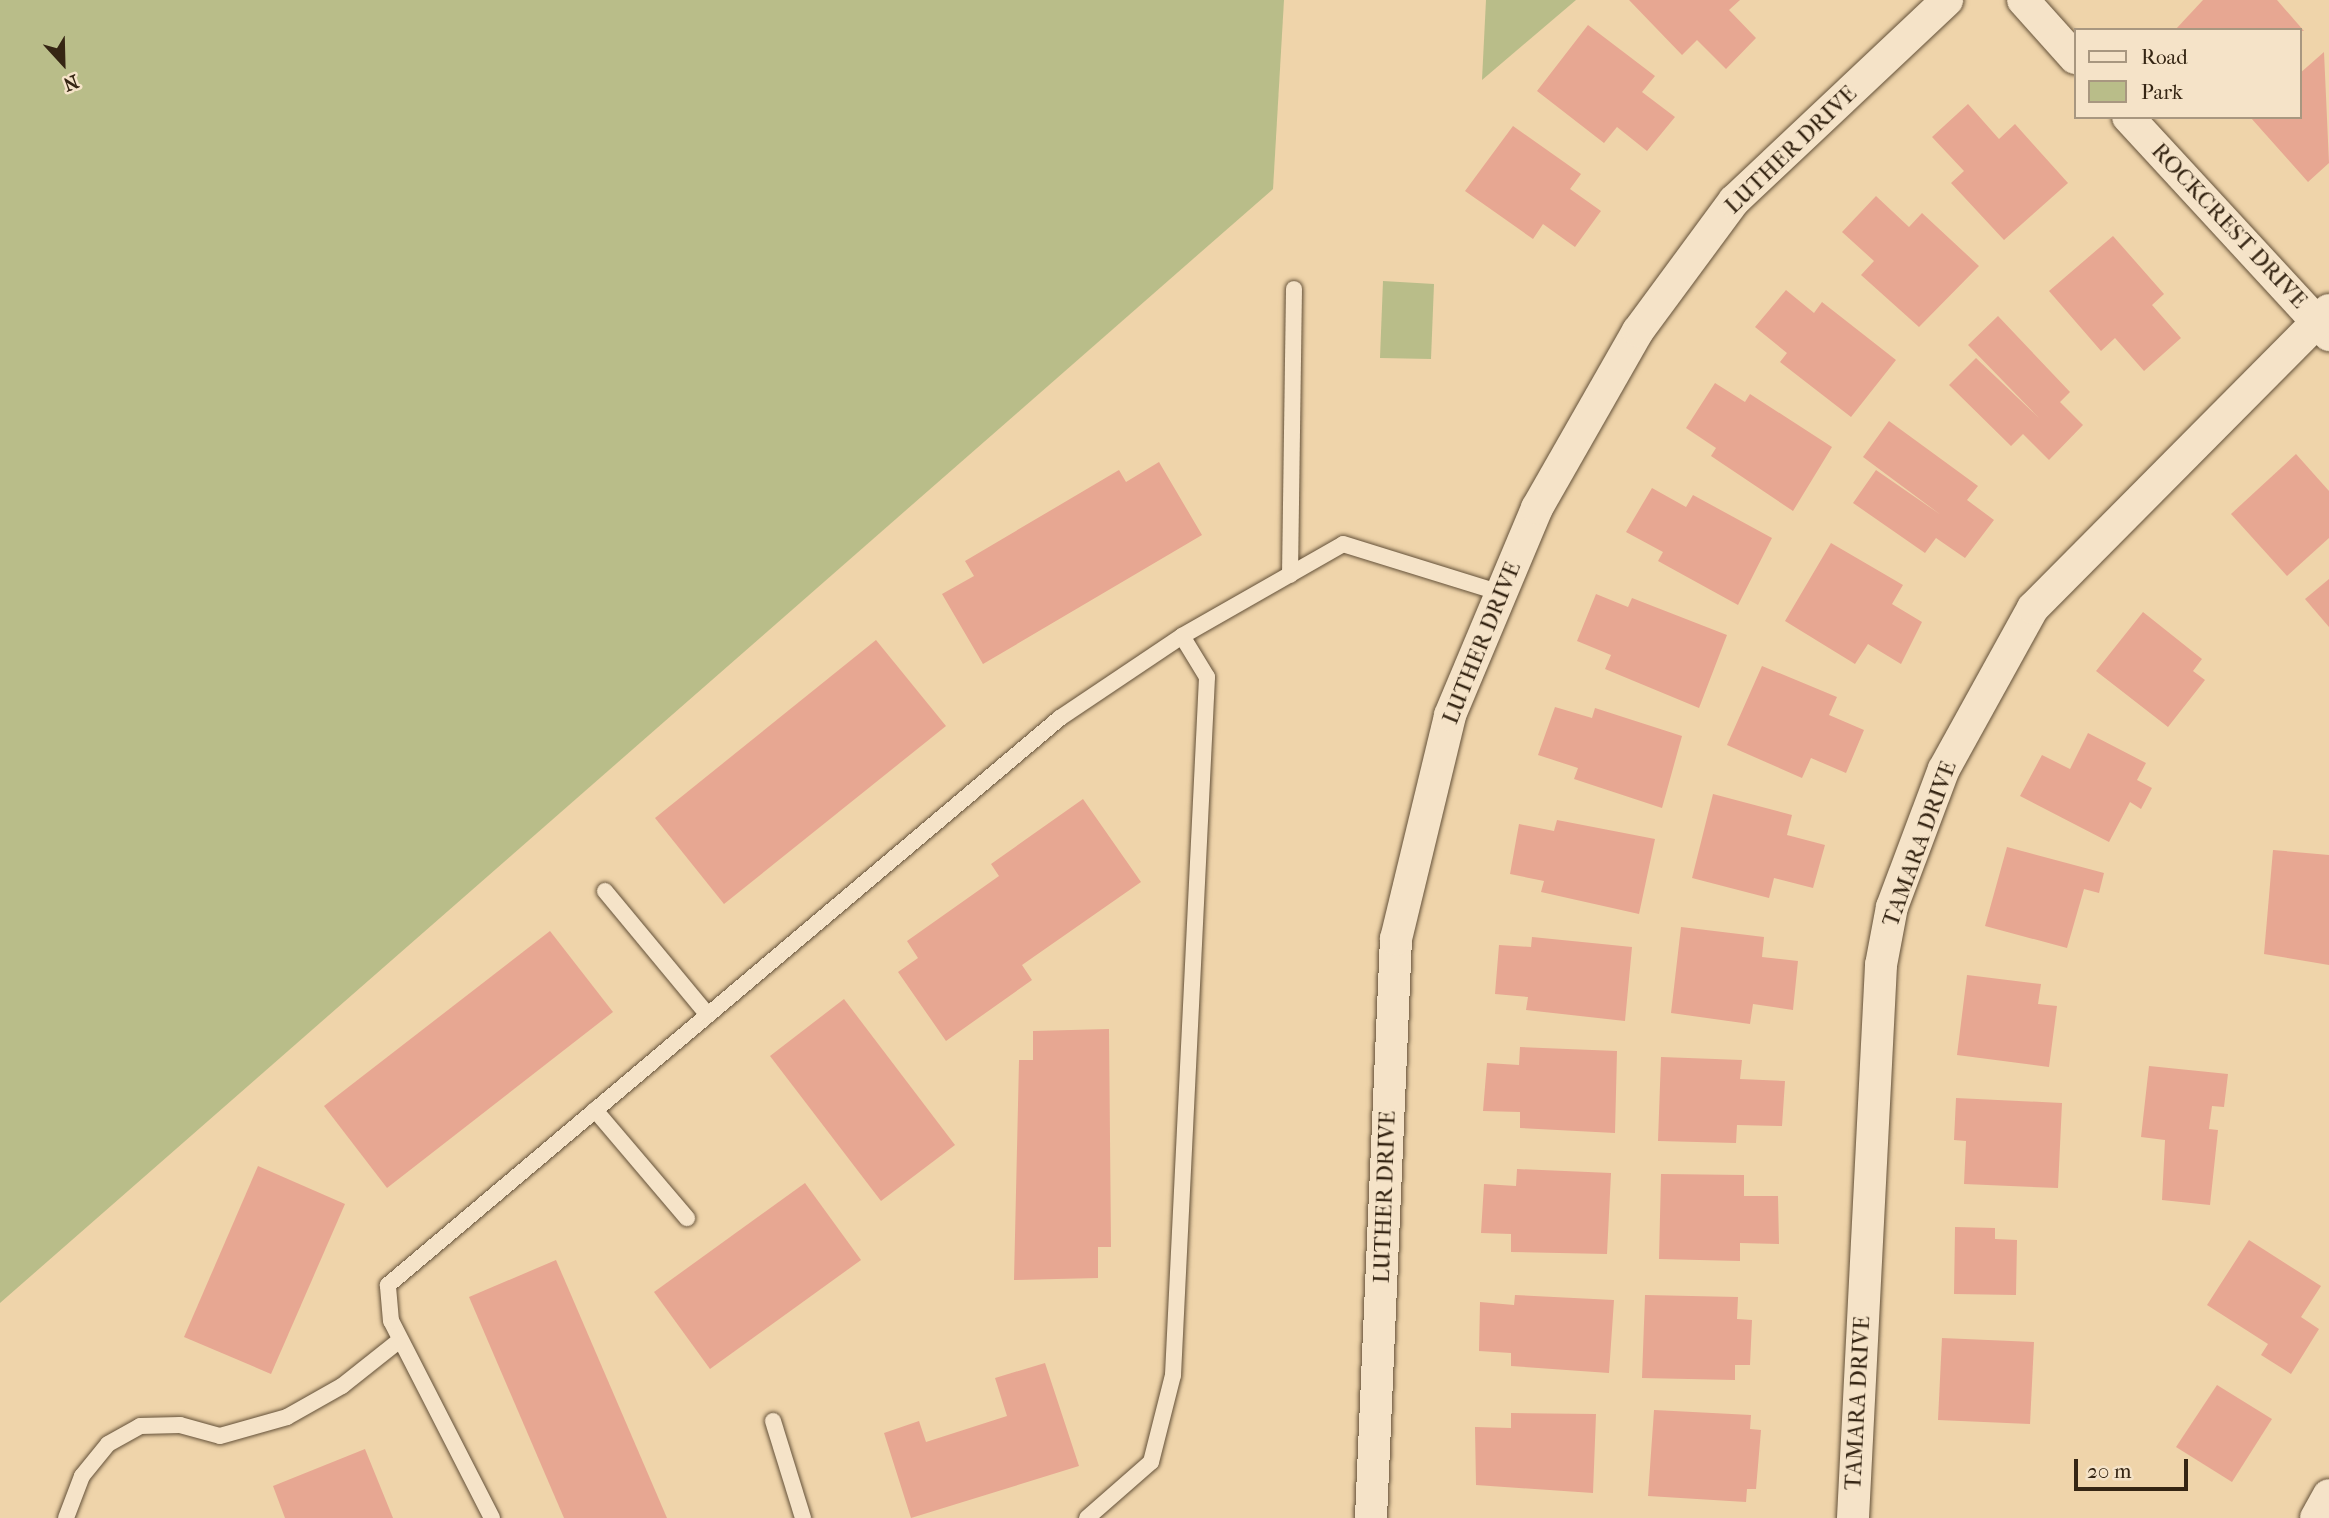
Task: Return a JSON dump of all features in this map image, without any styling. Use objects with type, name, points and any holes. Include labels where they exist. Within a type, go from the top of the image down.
[{"type":"street","name":"LUTHER DRIVE","points":[[1371,1518],[1396,939],[1450,715],[1537,508],[1638,331],[1734,201],[1947,0]]},
{"type":"street","points":[[2023,0],[2074,57]]},
{"type":"street","name":"ROCKCREST DRIVE","points":[[2130,119],[2325,322]]},
{"type":"street","name":"TAMARA DRIVE","points":[[1853,1518],[1881,965],[1892,907],[1944,769],[2033,608],[2325,322]]},
{"type":"street","points":[[2316,1518],[2329,1495]]},
{"type":"lane","points":[[1290,575],[1294,289]]},
{"type":"lane","points":[[492,1518],[391,1321],[387,1284],[1060,718],[1182,636],[1343,544],[1501,593]]},
{"type":"lane","points":[[1087,1518],[1151,1462],[1173,1375],[1207,677],[1182,636]]},
{"type":"lane","points":[[605,891],[708,1015]]},
{"type":"lane","points":[[594,1110],[687,1218]]},
{"type":"lane","points":[[66,1518],[82,1476],[108,1444],[140,1426],[180,1425],[220,1436],[287,1418],[342,1386],[400,1340]]},
{"type":"lane","points":[[773,1420],[803,1518]]},
{"type":"green space","points":[[0,0],[1284,0],[1273,189],[0,1303]]},
{"type":"green space","points":[[1486,0],[1576,0],[1482,80]]},
{"type":"green space","points":[[1383,281],[1434,284],[1431,359],[1380,358]]},
{"type":"building","points":[[1629,0],[1740,0],[1729,10],[1756,38],[1726,69],[1697,40],[1682,55]]},
{"type":"building","points":[[2203,0],[2277,0],[2304,31],[2301,31],[2301,28],[2177,28]]},
{"type":"building","points":[[1588,25],[1655,76],[1642,92],[1675,117],[1647,151],[1617,127],[1604,143],[1537,91]]},
{"type":"building","points":[[2324,52],[2329,163],[2308,182],[2252,119],[2301,119],[2301,72]]},
{"type":"building","points":[[1968,104],[1999,139],[2015,124],[2068,183],[2004,240],[1951,183],[1964,171],[1932,137]]},
{"type":"building","points":[[1513,126],[1581,174],[1570,189],[1601,211],[1575,247],[1543,224],[1533,239],[1465,191]]},
{"type":"building","points":[[1876,196],[1909,227],[1922,213],[1979,266],[1919,327],[1861,275],[1874,261],[1842,232]]},
{"type":"building","points":[[2113,236],[2164,294],[2152,305],[2181,338],[2144,371],[2115,338],[2101,351],[2049,291]]},
{"type":"building","points":[[1786,290],[1814,313],[1822,302],[1896,360],[1851,417],[1780,362],[1787,353],[1755,327]]},
{"type":"building","points":[[1998,316],[2070,392],[2060,402],[2083,425],[2049,460],[2023,434],[2011,446],[1949,385],[1976,358],[2039,418],[1968,345]]},
{"type":"building","points":[[1715,383],[1745,402],[1750,394],[1832,447],[1793,511],[1711,456],[1716,448],[1686,428]]},
{"type":"building","points":[[1889,421],[1978,486],[1967,500],[1994,520],[1965,558],[1936,538],[1925,553],[1853,503],[1876,470],[1941,515],[1863,457]]},
{"type":"building","points":[[2296,454],[2329,491],[2329,538],[2287,576],[2231,514]]},
{"type":"building","points":[[1159,462],[1202,535],[983,664],[942,594],[974,576],[965,561],[1119,470],[1126,482]]},
{"type":"building","points":[[1652,488],[1686,507],[1693,495],[1772,538],[1738,605],[1658,561],[1663,552],[1626,532]]},
{"type":"building","points":[[1831,543],[1903,585],[1892,604],[1922,622],[1901,664],[1868,644],[1855,664],[1785,621]]},
{"type":"building","points":[[2329,579],[2329,627],[2305,599]]},
{"type":"building","points":[[1596,594],[1628,607],[1632,598],[1727,635],[1699,708],[1605,669],[1611,655],[1577,641]]},
{"type":"building","points":[[2143,612],[2202,659],[2193,671],[2205,680],[2168,727],[2096,671]]},
{"type":"building","points":[[876,640],[946,726],[724,904],[655,818]]},
{"type":"building","points":[[1762,666],[1837,697],[1829,715],[1864,730],[1846,773],[1811,758],[1802,778],[1727,745]]},
{"type":"building","points":[[1555,707],[1592,718],[1595,708],[1682,736],[1662,808],[1574,779],[1578,768],[1538,755]]},
{"type":"building","points":[[2088,733],[2146,763],[2137,780],[2152,788],[2141,809],[2130,802],[2109,842],[2020,796],[2042,755],[2070,769]]},
{"type":"building","points":[[1713,794],[1792,815],[1787,835],[1825,845],[1813,888],[1774,878],[1769,898],[1692,878]]},
{"type":"building","points":[[1083,799],[1141,882],[1022,965],[1032,980],[946,1041],[898,972],[918,958],[907,941],[999,876],[991,864]]},
{"type":"building","points":[[1557,820],[1655,839],[1639,914],[1541,892],[1544,881],[1510,874],[1519,824],[1554,831]]},
{"type":"building","points":[[2007,847],[2104,873],[2099,893],[2084,889],[2067,948],[1985,926]]},
{"type":"building","points":[[2273,850],[2329,855],[2329,965],[2264,954]]},
{"type":"building","points":[[1681,927],[1764,937],[1762,957],[1798,961],[1793,1010],[1753,1004],[1750,1024],[1671,1013]]},
{"type":"building","points":[[550,931],[613,1012],[387,1188],[324,1106]]},
{"type":"building","points":[[1532,937],[1632,947],[1625,1021],[1526,1010],[1528,997],[1495,994],[1499,945],[1531,947]]},
{"type":"building","points":[[1967,975],[2041,984],[2038,1004],[2057,1006],[2049,1067],[1957,1055]]},
{"type":"building","points":[[844,999],[955,1145],[881,1201],[770,1056]]},
{"type":"building","points":[[1109,1029],[1111,1247],[1098,1247],[1098,1278],[1014,1280],[1019,1060],[1033,1060],[1033,1031]]},
{"type":"building","points":[[1520,1047],[1617,1051],[1615,1133],[1520,1128],[1520,1112],[1483,1111],[1487,1063],[1519,1065]]},
{"type":"building","points":[[1661,1057],[1742,1060],[1740,1079],[1785,1081],[1782,1126],[1737,1125],[1736,1143],[1658,1141]]},
{"type":"building","points":[[2149,1066],[2228,1074],[2224,1107],[2212,1106],[2209,1129],[2218,1130],[2210,1205],[2162,1200],[2165,1140],[2141,1137]]},
{"type":"building","points":[[1956,1098],[2062,1103],[2058,1188],[1964,1184],[1966,1141],[1954,1140]]},
{"type":"building","points":[[258,1166],[345,1204],[271,1374],[184,1337]]},
{"type":"building","points":[[1517,1169],[1611,1173],[1607,1254],[1511,1252],[1511,1234],[1481,1233],[1484,1184],[1516,1186]]},
{"type":"building","points":[[1661,1174],[1744,1175],[1744,1196],[1778,1196],[1779,1244],[1740,1243],[1740,1261],[1659,1259]]},
{"type":"building","points":[[805,1183],[861,1260],[710,1369],[654,1292]]},
{"type":"building","points":[[1955,1227],[1995,1228],[1995,1239],[2017,1240],[2016,1295],[1954,1294]]},
{"type":"building","points":[[2249,1240],[2321,1286],[2301,1317],[2319,1329],[2291,1374],[2261,1355],[2268,1344],[2207,1305]]},
{"type":"building","points":[[556,1260],[667,1518],[564,1518],[469,1297]]},
{"type":"building","points":[[1515,1295],[1614,1300],[1609,1373],[1511,1366],[1511,1353],[1479,1351],[1480,1302],[1514,1305]]},
{"type":"building","points":[[1645,1295],[1738,1297],[1737,1319],[1752,1320],[1750,1365],[1735,1365],[1735,1380],[1642,1378]]},
{"type":"building","points":[[1942,1338],[2034,1342],[2030,1424],[1938,1420]]},
{"type":"building","points":[[1045,1363],[1079,1466],[911,1518],[884,1433],[919,1421],[926,1442],[1007,1416],[995,1378]]},
{"type":"building","points":[[2217,1385],[2272,1419],[2232,1482],[2176,1447]]},
{"type":"building","points":[[1654,1410],[1751,1415],[1750,1429],[1761,1430],[1756,1489],[1747,1489],[1746,1502],[1648,1496]]},
{"type":"building","points":[[1511,1413],[1596,1414],[1593,1493],[1476,1485],[1475,1427],[1511,1428]]},
{"type":"building","points":[[365,1449],[393,1518],[285,1518],[273,1486]]}]
